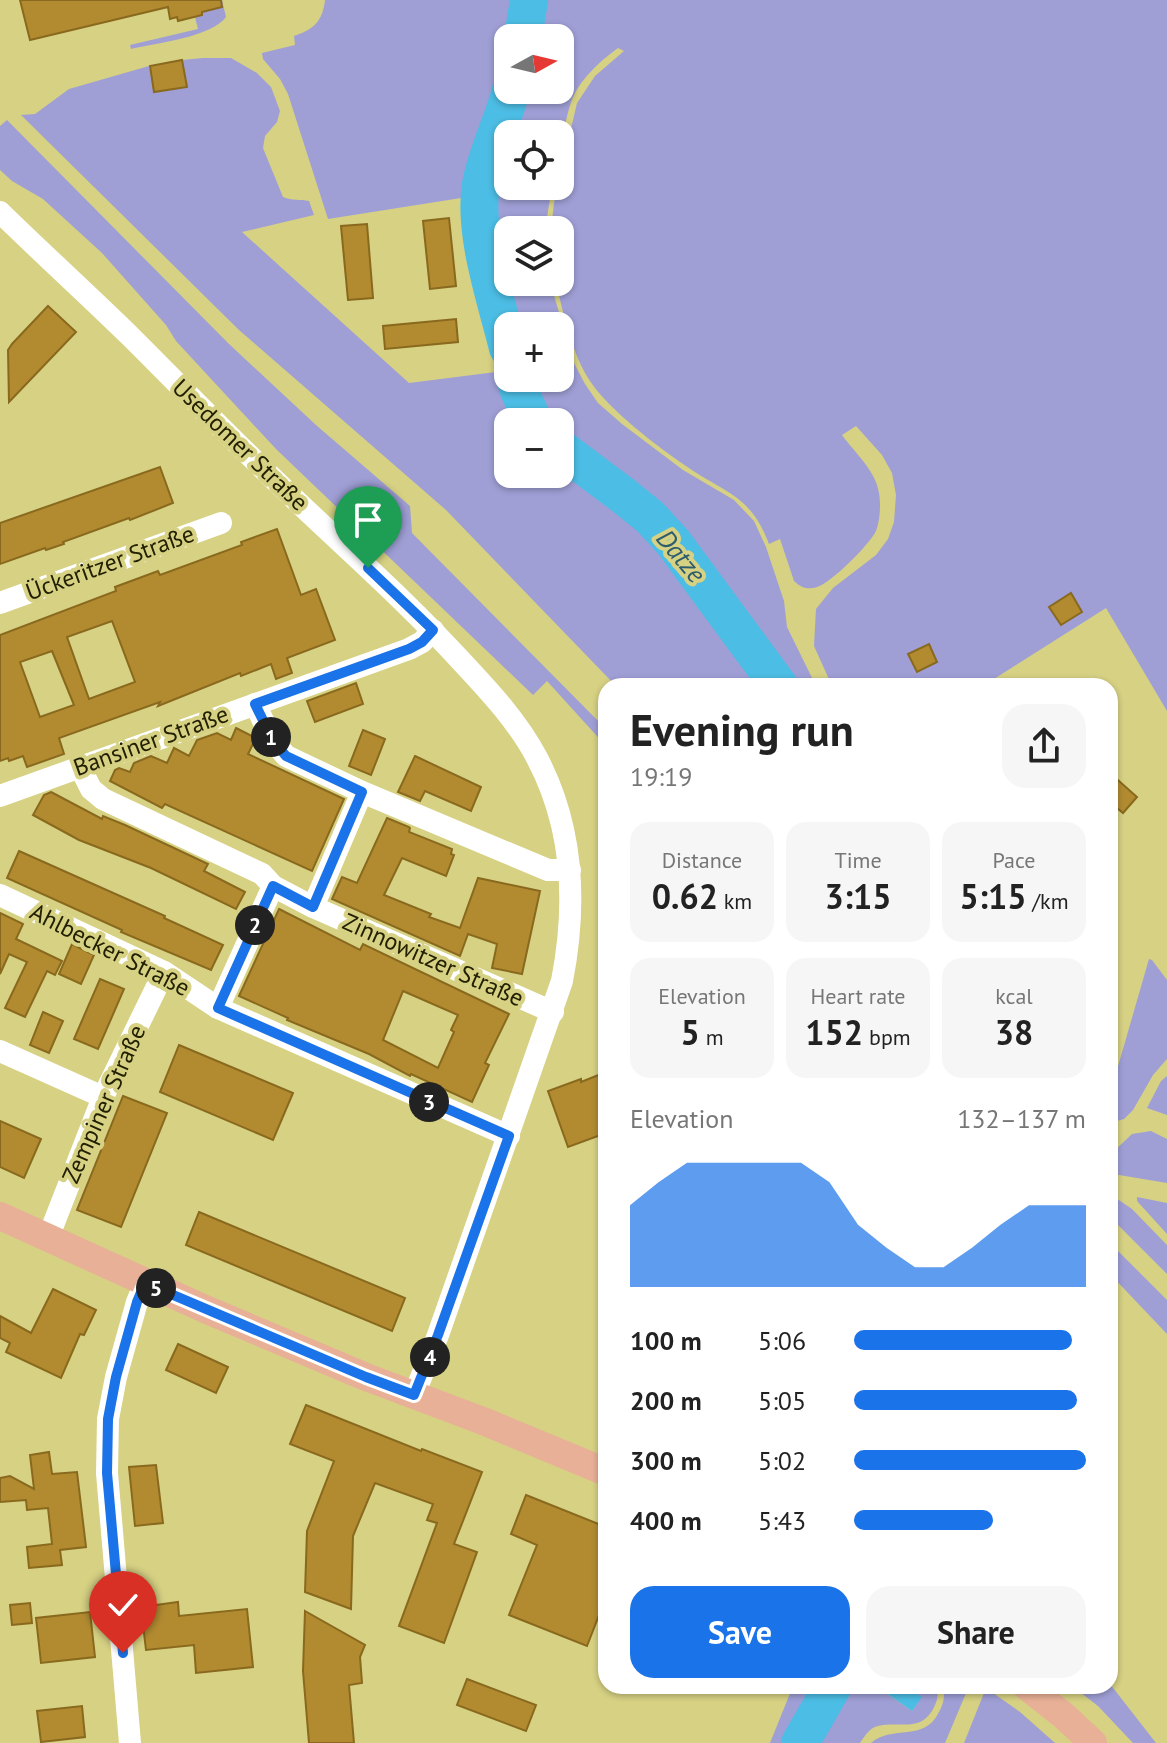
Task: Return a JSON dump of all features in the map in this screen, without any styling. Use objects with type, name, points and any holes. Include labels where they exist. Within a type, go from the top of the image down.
[{"type":"main road","points":[[0,1216],[145,1283],[366,1377],[598,1469]]},
{"type":"main road","points":[[1036,1694],[1093,1743]]},
{"type":"street","name":"Usedomer Straße","points":[[0,212],[237,445],[433,630],[501,703],[531,748],[560,814],[571,893],[568,948],[562,981],[438,1335],[414,1395]]},
{"type":"street","name":"Ückeritzer Straße","points":[[0,603],[221,523]]},
{"type":"street","name":"Bansiner Straße","points":[[0,796],[409,649],[422,642],[433,630]]},
{"type":"street","points":[[255,704],[273,741],[286,756],[362,792],[548,870],[570,870]]},
{"type":"street","name":"Zinnowitzer Straße","points":[[80,767],[91,789],[103,799],[262,874],[273,886],[313,907],[553,1012]]},
{"type":"street","name":"Zinnowitzer Straße","points":[[313,907],[362,792]]},
{"type":"street","name":"Ahlbecker Straße","points":[[218,1008],[273,886]]},
{"type":"street","name":"Ahlbecker Straße","points":[[0,895],[164,972],[218,1008],[509,1136]]},
{"type":"street","name":"Zempiner Straße","points":[[48,1238],[103,1097],[164,972]]},
{"type":"street","points":[[0,1051],[103,1097]]},
{"type":"street","points":[[130,1743],[107,1473],[108,1419],[116,1377],[145,1283]]},
{"type":"shaded area","points":[[199,0],[222,0],[226,17],[209,30],[131,49],[130,45],[198,29],[195,17],[202,15]]},
{"type":"shaded area","points":[[325,0],[1167,0],[1167,711],[1106,608],[996,678],[828,678],[814,646],[816,609],[833,588],[876,555],[888,539],[894,522],[896,495],[892,473],[882,455],[856,426],[842,435],[877,485],[880,507],[877,527],[866,545],[840,571],[823,584],[805,588],[794,581],[780,539],[769,544],[762,527],[745,505],[675,458],[621,415],[590,381],[574,348],[574,312],[563,312],[559,296],[574,296],[574,216],[553,216],[554,203],[555,200],[574,200],[573,120],[577,103],[595,76],[624,51],[618,48],[604,59],[579,86],[574,96],[574,24],[494,24],[494,104],[571,104],[566,120],[494,120],[494,200],[550,200],[547,216],[494,216],[494,296],[554,296],[559,312],[494,312],[494,362],[461,198],[328,219],[288,94],[262,53],[295,45],[294,36],[316,24]]},
{"type":"shaded area","points":[[231,58],[257,73],[271,87],[280,111],[277,122],[265,136],[263,148],[283,197],[309,201],[314,215],[242,232],[409,383],[494,372],[494,392],[574,392],[574,363],[598,403],[683,470],[734,500],[754,521],[784,601],[787,627],[812,678],[608,678],[446,510],[239,330],[21,115],[35,114],[69,89],[149,66],[155,92],[187,87],[182,60]]},
{"type":"shaded area","points":[[7,120],[229,344],[410,506],[412,533],[598,721],[598,737],[547,681],[533,695],[276,449],[176,341],[166,325],[102,253],[43,199],[12,181],[0,170],[0,126]]},
{"type":"shaded area","points":[[1149,959],[1167,980],[1167,1059],[1153,1075],[1133,1110],[1118,1121],[1118,1066]]},
{"type":"shaded area","points":[[1167,1076],[1167,1115],[1147,1108],[1161,1081]]},
{"type":"shaded area","points":[[1151,1131],[1167,1139],[1167,1183],[1118,1175],[1118,1147],[1132,1134]]},
{"type":"shaded area","points":[[1137,1197],[1167,1203],[1167,1234],[1137,1201]]},
{"type":"shaded area","points":[[1118,1199],[1132,1209],[1167,1245],[1167,1274],[1118,1225]]},
{"type":"shaded area","points":[[1118,1251],[1167,1300],[1167,1334],[1118,1282]]},
{"type":"shaded area","points":[[790,1694],[888,1694],[912,1711],[921,1697],[917,1694],[938,1694],[932,1711],[921,1722],[875,1727],[860,1743],[770,1743]]},
{"type":"shaded area","points":[[888,1694],[918,1694],[922,1697],[912,1711]]},
{"type":"shaded area","points":[[966,1694],[945,1743],[871,1743],[889,1734],[925,1727],[939,1712],[944,1696]]},
{"type":"shaded area","points":[[984,1694],[994,1694],[1055,1743],[964,1743]]},
{"type":"shaded area","points":[[1082,1694],[1118,1694],[1156,1743],[1133,1743]]},
{"type":"building","points":[[20,0],[221,0],[222,7],[178,21],[177,17],[170,19],[168,7],[30,40]]},
{"type":"building","points":[[182,60],[187,87],[154,92],[150,66]]},
{"type":"building","points":[[449,218],[456,286],[430,289],[423,221]]},
{"type":"building","points":[[367,224],[373,298],[348,300],[341,226]]},
{"type":"building","points":[[48,306],[76,332],[9,402],[8,350]]},
{"type":"building","points":[[456,319],[458,342],[385,349],[383,326]]},
{"type":"building","points":[[160,467],[173,503],[64,544],[0,564],[0,523]]},
{"type":"building","points":[[277,529],[301,595],[316,589],[335,640],[287,658],[292,673],[276,679],[271,664],[241,676],[240,673],[158,706],[160,702],[59,738],[64,754],[27,767],[23,756],[0,761],[0,635],[116,591],[115,587],[158,571],[160,575],[242,545],[241,542]],"holes":[[[112,621],[135,682],[89,699],[67,637]],[[52,651],[74,705],[40,717],[20,662]]]},
{"type":"building","points":[[1071,593],[1082,612],[1061,625],[1049,607]]},
{"type":"building","points":[[929,644],[937,662],[917,672],[908,654]]},
{"type":"building","points":[[356,683],[363,704],[315,722],[307,701]]},
{"type":"building","points":[[236,728],[256,738],[248,754],[344,799],[312,871],[165,804],[162,808],[110,781],[115,770],[119,768],[130,772],[134,763],[151,756],[167,763],[174,748],[189,756],[197,740],[217,733],[231,740]]},
{"type":"building","points":[[363,730],[385,739],[371,775],[349,766]]},
{"type":"building","points":[[415,756],[481,787],[471,811],[425,791],[420,801],[398,792]]},
{"type":"building","points":[[1118,780],[1137,797],[1123,813],[1118,809]]},
{"type":"building","points":[[51,792],[102,819],[103,816],[125,825],[208,864],[204,871],[245,892],[236,909],[151,868],[79,840],[33,815],[44,795]]},
{"type":"building","points":[[387,818],[409,827],[409,832],[452,849],[451,854],[454,855],[446,876],[402,858],[384,895],[431,914],[429,917],[460,928],[478,878],[540,891],[522,974],[492,968],[497,944],[468,934],[460,956],[332,899],[342,877],[357,883]]},
{"type":"building","points":[[19,851],[223,945],[211,970],[7,878]]},
{"type":"building","points":[[279,909],[360,950],[363,944],[509,1014],[485,1063],[489,1065],[472,1102],[239,996]],"holes":[[[403,991],[458,1015],[438,1068],[383,1040]]]},
{"type":"building","points":[[0,913],[23,924],[16,939],[62,961],[55,975],[47,971],[25,1017],[5,1008],[27,962],[9,954],[0,974]]},
{"type":"building","points":[[72,944],[94,955],[81,984],[59,974]]},
{"type":"building","points":[[100,979],[124,989],[98,1049],[74,1039]]},
{"type":"building","points":[[43,1012],[63,1021],[49,1053],[30,1045]]},
{"type":"building","points":[[179,1045],[293,1093],[273,1140],[160,1092]]},
{"type":"building","points":[[598,1075],[598,1136],[568,1147],[548,1091],[581,1079],[581,1082]]},
{"type":"building","points":[[123,1096],[167,1113],[121,1227],[77,1210]]},
{"type":"building","points":[[0,1121],[41,1139],[24,1178],[0,1167]]},
{"type":"building","points":[[199,1212],[405,1298],[392,1331],[186,1245]]},
{"type":"building","points":[[53,1289],[96,1310],[84,1335],[80,1334],[61,1378],[6,1352],[10,1343],[0,1338],[0,1316],[31,1333]]},
{"type":"building","points":[[178,1344],[228,1367],[216,1393],[166,1370]]},
{"type":"building","points":[[306,1405],[482,1472],[454,1544],[477,1552],[444,1643],[399,1626],[437,1523],[427,1520],[433,1504],[375,1483],[353,1536],[351,1609],[305,1592],[307,1531],[334,1461],[290,1444]]},
{"type":"building","points":[[49,1452],[52,1474],[77,1472],[86,1547],[60,1550],[62,1565],[29,1568],[27,1547],[52,1544],[48,1508],[27,1510],[26,1500],[0,1502],[0,1478],[10,1476],[34,1489],[30,1455]]},
{"type":"building","points":[[156,1465],[163,1523],[135,1526],[129,1467]]},
{"type":"building","points":[[526,1495],[598,1524],[598,1618],[587,1646],[509,1615],[537,1545],[511,1534]]},
{"type":"building","points":[[178,1602],[179,1616],[247,1609],[253,1667],[196,1673],[194,1645],[146,1650],[141,1607]]},
{"type":"building","points":[[30,1603],[32,1623],[12,1625],[10,1605]]},
{"type":"building","points":[[305,1611],[365,1645],[360,1657],[362,1683],[349,1685],[354,1743],[309,1743],[303,1671]]},
{"type":"building","points":[[90,1612],[95,1657],[41,1663],[36,1618]]},
{"type":"building","points":[[467,1679],[536,1705],[526,1731],[457,1705]]},
{"type":"building","points":[[82,1706],[85,1737],[41,1742],[37,1711]]},
{"type":"waterway","name":"Datze","points":[[525,24],[529,0]]},
{"type":"waterway","name":"Datze","points":[[499,312],[483,245],[479,203],[484,172],[507,104]]},
{"type":"waterway","name":"Datze","points":[[519,392],[527,408]]},
{"type":"waterway","name":"Datze","points":[[574,458],[650,517],[673,542],[773,678]]},
{"type":"waterway","name":"Datze","points":[[800,1743],[828,1694]]},
{"type":"route","points":[[123,1653],[107,1473],[108,1419],[116,1377],[145,1283],[414,1395],[509,1136],[218,1008],[273,886],[313,907],[362,792],[286,756],[273,741],[255,704],[409,649],[422,642],[433,630],[368,568]]}]
